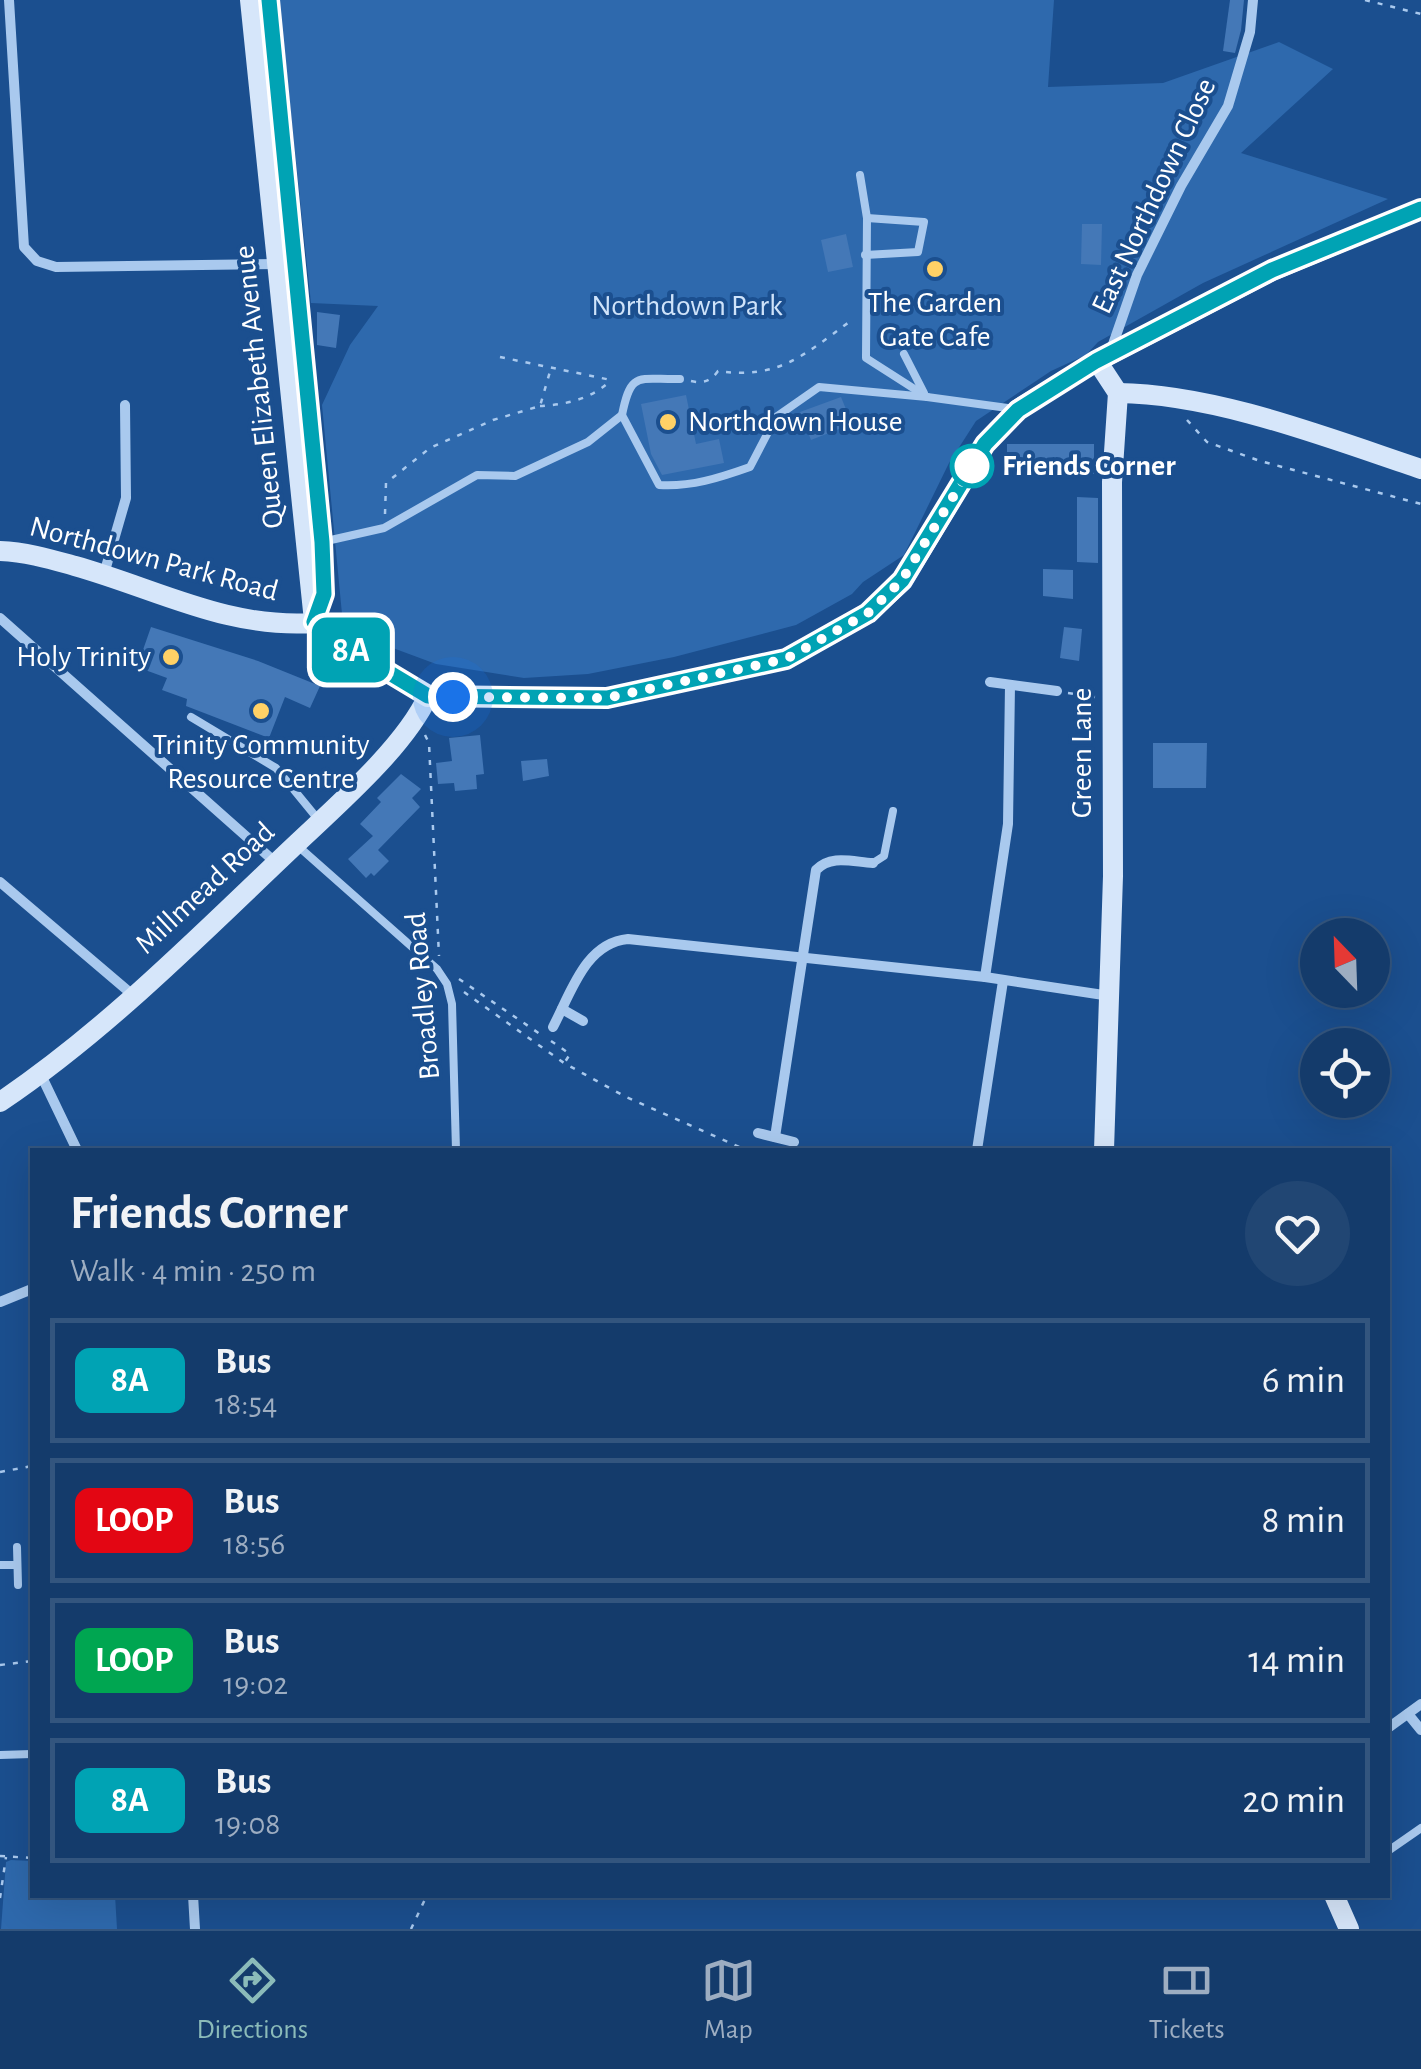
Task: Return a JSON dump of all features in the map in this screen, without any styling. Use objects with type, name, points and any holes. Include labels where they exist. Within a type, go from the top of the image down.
[{"type":"main road","name":"Queen Elizabeth Avenue","points":[[250,0],[286,264],[307,470],[314,622]]},
{"type":"main road","name":"Queen Elizabeth Avenue","points":[[269,0],[286,264]]},
{"type":"main road","points":[[428,696],[607,698],[786,659],[868,613],[902,580],[985,444],[1018,410],[1103,358],[1272,270],[1421,209]]},
{"type":"main road","points":[[1103,358],[1118,392],[1143,393],[1276,421],[1421,468]]},
{"type":"main road","name":"Green Lane","points":[[1104,1148],[1110,996],[1112,482],[1118,392]]},
{"type":"main road","name":"Queen Elizabeth Avenue","points":[[307,470],[322,542],[324,594],[314,622]]},
{"type":"main road","name":"Northdown Park Road","points":[[0,551],[23,552],[104,574],[240,620],[277,625],[314,622],[343,645],[428,696]]},
{"type":"main road","name":"Millmead Road","points":[[0,1102],[40,1075],[134,996],[320,822],[416,721],[428,696]]},
{"type":"main road","points":[[1335,1898],[1348,1929]]},
{"type":"street","points":[[9,0],[24,247],[37,261],[56,266],[286,264]]},
{"type":"street","name":"East Northdown Close","points":[[1103,358],[1181,186],[1228,106],[1250,32],[1253,0]]},
{"type":"street","points":[[104,574],[126,498],[125,404]]},
{"type":"street","points":[[0,618],[276,863]]},
{"type":"street","points":[[990,682],[1057,691]]},
{"type":"street","points":[[985,978],[1008,824],[1010,685]]},
{"type":"street","points":[[775,1137],[816,870],[833,860],[873,863]]},
{"type":"street","points":[[0,882],[134,996]]},
{"type":"street","points":[[553,1027],[593,955],[616,940],[800,957],[1110,996]]},
{"type":"street","points":[[978,1148],[1004,981]]},
{"type":"street","points":[[562,1010],[582,1021]]},
{"type":"street","points":[[40,1075],[76,1148]]},
{"type":"street","points":[[758,1133],[794,1142]]},
{"type":"street","points":[[0,1302],[30,1290]]},
{"type":"street","points":[[1390,1727],[1421,1704]]},
{"type":"street","points":[[1408,1714],[1421,1730]]},
{"type":"street","points":[[193,1898],[195,1929]]},
{"type":"lane","points":[[860,174],[866,218],[866,358],[926,397]]},
{"type":"lane","points":[[865,255],[918,252],[924,222],[866,218]]},
{"type":"lane","points":[[904,354],[926,397]]},
{"type":"lane","points":[[322,542],[384,528],[477,475],[515,476],[588,442],[622,415],[628,388],[634,382],[680,378]]},
{"type":"lane","points":[[622,415],[659,485],[674,486],[707,482],[750,467],[776,418],[819,387],[1018,410]]},
{"type":"lane","points":[[191,717],[276,768],[320,822]]},
{"type":"lane","points":[[873,863],[884,856],[892,811]]},
{"type":"lane","points":[[296,844],[437,969]]},
{"type":"lane","name":"Broadley Road","points":[[437,969],[448,987],[452,1004],[456,1148]]},
{"type":"lane","points":[[17,1547],[18,1586]]},
{"type":"lane","points":[[0,1565],[18,1565]]},
{"type":"lane","points":[[0,1755],[30,1754]]},
{"type":"lane","points":[[1390,1850],[1421,1828]]},
{"type":"path","points":[[1365,0],[1421,14]]},
{"type":"path","points":[[680,378],[698,383],[712,379],[718,371],[762,374],[793,363],[866,310]]},
{"type":"path","points":[[384,528],[386,483],[430,448],[493,420],[540,406],[561,406],[602,388],[610,380],[500,357]]},
{"type":"path","points":[[540,406],[551,368]]},
{"type":"path","points":[[1186,401],[1188,424],[1207,442],[1260,461],[1421,504]]},
{"type":"path","points":[[1057,691],[1112,700]]},
{"type":"path","name":"Broadley Road","points":[[416,721],[430,743],[440,950],[437,969]]},
{"type":"path","points":[[437,969],[454,976],[570,1054],[564,1064]]},
{"type":"path","points":[[448,987],[464,992],[564,1064],[626,1097],[741,1148]]},
{"type":"path","points":[[0,1472],[30,1466]]},
{"type":"path","points":[[0,1665],[30,1662]]},
{"type":"path","points":[[0,1898],[3,1856],[30,1858]]},
{"type":"path","points":[[412,1929],[426,1898]]},
{"type":"green space","name":"Northdown Park","points":[[279,0],[1054,0],[1048,87],[1163,83],[1279,42],[1333,69],[1241,153],[1388,199],[1203,283],[1098,342],[1086,355],[1051,371],[976,421],[949,463],[904,555],[852,594],[796,625],[674,657],[588,674],[524,678],[436,664],[374,641],[342,614],[322,405],[350,345],[378,306],[311,303]]},
{"type":"green space","points":[[30,1861],[30,1898],[115,1898],[117,1929],[1,1929],[6,1862]]},
{"type":"building","points":[[1230,0],[1244,0],[1235,53],[1223,51]]},
{"type":"building","points":[[1082,224],[1102,224],[1101,265],[1081,264]]},
{"type":"building","points":[[846,234],[853,267],[828,272],[821,240]]},
{"type":"building","points":[[317,312],[340,315],[336,348],[317,345]]},
{"type":"building","name":"Northdown House","points":[[686,395],[696,444],[719,439],[724,463],[662,475],[651,454],[641,404]]},
{"type":"building","points":[[841,397],[852,424],[811,440],[800,412]]},
{"type":"building","points":[[1007,444],[1094,444],[1094,474],[1045,473],[1045,463],[1007,463]]},
{"type":"building","points":[[1077,497],[1098,498],[1098,563],[1077,562]]},
{"type":"building","points":[[1043,569],[1073,570],[1073,599],[1043,596]]},
{"type":"building","points":[[151,627],[258,661],[320,686],[310,708],[285,697],[269,738],[186,706],[187,699],[162,690],[167,678],[137,667]]},
{"type":"building","points":[[1064,627],[1082,629],[1079,661],[1060,658]]},
{"type":"building","points":[[480,735],[484,774],[476,775],[477,789],[455,791],[454,783],[438,784],[436,763],[452,761],[449,738]]},
{"type":"building","points":[[1153,743],[1207,743],[1206,788],[1153,788]]},
{"type":"building","points":[[547,759],[549,776],[523,781],[521,761]]},
{"type":"building","points":[[401,774],[421,789],[412,798],[420,807],[378,850],[389,861],[374,876],[371,873],[366,878],[348,859],[373,836],[360,824],[381,802],[377,798]]},
{"type":"bus line","name":"8A","points":[[269,0],[322,542],[324,594],[314,622],[343,645],[428,696],[607,698],[786,659],[868,613],[902,580],[985,444],[1018,410],[1096,361],[1272,270],[1421,209]]},
{"type":"place","name":"The Garden Gate Cafe","points":[[935,269]]},
{"type":"place","name":"Northdown House","points":[[668,422]]},
{"type":"place","name":"Friends Corner","points":[[972,466]]},
{"type":"place","name":"Holy Trinity","points":[[171,657]]},
{"type":"place","name":"Trinity Community Resource Centre","points":[[261,711]]},
{"type":"route","points":[[453,697],[607,698],[786,659],[868,613],[902,580],[972,466]]}]
